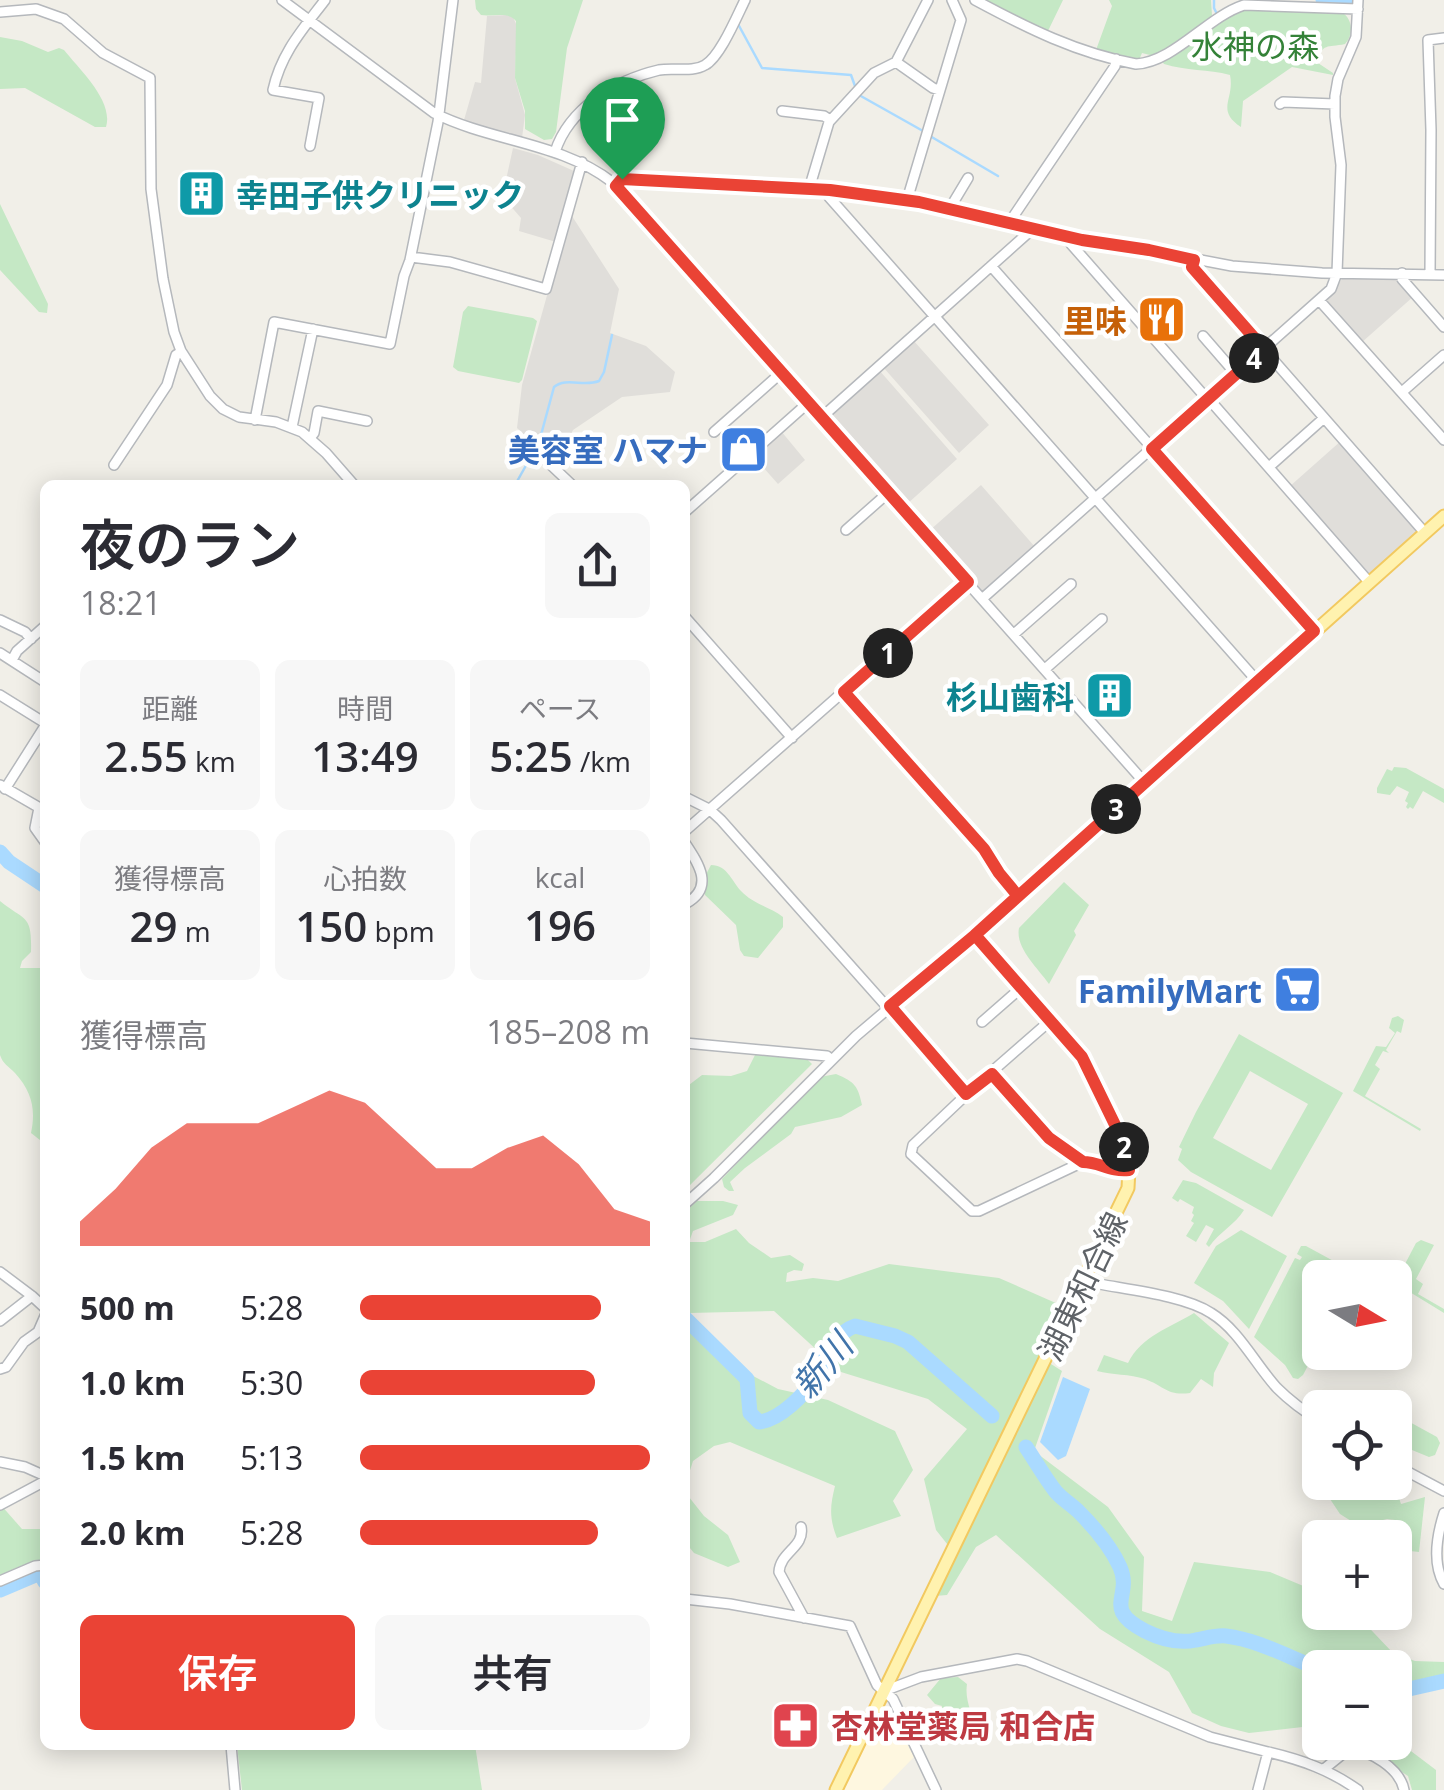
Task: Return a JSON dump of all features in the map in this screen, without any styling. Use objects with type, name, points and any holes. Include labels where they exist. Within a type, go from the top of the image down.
[{"type":"main road","points":[[975,935],[1444,516]]},
{"type":"main road","name":"湖東和合線","points":[[836,1790],[1126,1194],[1129,1170],[1118,1131],[1087,1066],[975,935]]},
{"type":"street","points":[[42,10],[52,0]]},
{"type":"street","points":[[282,0],[438,115],[582,162],[616,186],[1145,783]]},
{"type":"street","points":[[310,146],[319,98],[273,90],[284,54],[324,0]]},
{"type":"street","points":[[254,420],[274,322],[390,344],[438,115],[453,0]]},
{"type":"street","points":[[554,152],[582,109],[611,87],[660,70],[706,64],[745,0]]},
{"type":"street","points":[[809,190],[826,126],[874,73],[896,62],[928,0]]},
{"type":"street","points":[[908,200],[960,20],[952,0]]},
{"type":"street","points":[[975,0],[1036,33],[1080,50],[1136,64],[1152,61],[1237,7],[1358,4],[1356,37],[1338,79],[1334,104],[1341,164],[1336,273],[1331,289],[982,598]]},
{"type":"street","points":[[0,12],[29,8],[67,20],[103,52],[150,78],[152,194],[163,279],[181,352],[216,403],[233,415],[292,427],[310,438],[349,480]]},
{"type":"street","points":[[1430,274],[1428,40],[1444,38]]},
{"type":"street","points":[[1011,223],[1116,60]]},
{"type":"street","points":[[896,62],[939,90]]},
{"type":"street","points":[[1280,104],[1334,104]]},
{"type":"street","points":[[782,111],[830,120]]},
{"type":"street","points":[[1430,111],[1444,112]]},
{"type":"street","points":[[411,257],[450,262],[546,289],[582,162]]},
{"type":"street","points":[[616,186],[628,178],[830,190],[908,200],[1072,238],[1246,268],[1444,275]]},
{"type":"street","points":[[950,208],[968,178]]},
{"type":"street","points":[[830,190],[829,197],[1258,682]]},
{"type":"street","points":[[822,417],[1027,234],[1029,228]]},
{"type":"street","points":[[1072,238],[1071,244],[1369,582]]},
{"type":"street","points":[[1194,260],[1192,267],[1425,532]]},
{"type":"street","points":[[991,266],[1314,631]]},
{"type":"street","points":[[1402,274],[1444,327]]},
{"type":"street","points":[[1319,300],[1444,440]]},
{"type":"street","points":[[292,427],[312,329]]},
{"type":"street","points":[[1203,336],[1236,374]]},
{"type":"street","points":[[114,465],[167,385],[176,355],[181,352]]},
{"type":"street","points":[[1402,392],[1444,355]]},
{"type":"street","points":[[714,432],[782,372]]},
{"type":"street","points":[[690,508],[809,402]]},
{"type":"street","points":[[310,438],[318,411],[367,421]]},
{"type":"street","points":[[1269,467],[1324,418]]},
{"type":"street","points":[[533,448],[567,480]]},
{"type":"street","points":[[846,530],[889,492]]},
{"type":"street","points":[[690,826],[968,582]]},
{"type":"street","points":[[1014,634],[1071,584]]},
{"type":"street","points":[[1045,669],[1102,619]]},
{"type":"street","points":[[0,620],[32,639]]},
{"type":"street","points":[[690,624],[792,738]]},
{"type":"street","points":[[12,660],[40,631]]},
{"type":"street","points":[[0,653],[40,679]]},
{"type":"street","points":[[844,692],[984,849],[1018,896]]},
{"type":"street","points":[[0,694],[40,722]]},
{"type":"street","points":[[40,739],[37,748],[2,787],[40,808]]},
{"type":"street","points":[[690,800],[709,810],[966,1094]]},
{"type":"street","points":[[690,851],[702,878],[696,898],[690,901]]},
{"type":"street","points":[[690,1200],[889,1007],[975,935]]},
{"type":"street","points":[[982,1022],[1022,987]]},
{"type":"street","points":[[996,1068],[1050,1020]]},
{"type":"street","points":[[690,1043],[827,1056],[832,1060]]},
{"type":"street","points":[[1083,1162],[1049,1138],[992,1074],[913,1145],[911,1154],[969,1209],[979,1211],[1083,1162],[1116,1172],[1129,1170]]},
{"type":"street","points":[[0,1272],[40,1306]]},
{"type":"street","points":[[1084,1282],[1192,1302],[1213,1314],[1227,1325],[1278,1390],[1302,1410]]},
{"type":"street","points":[[0,1321],[32,1296]]},
{"type":"street","points":[[0,1370],[40,1326]]},
{"type":"street","points":[[0,1462],[40,1474]]},
{"type":"street","points":[[1412,1474],[1444,1491]]},
{"type":"street","points":[[0,1505],[40,1484]]},
{"type":"street","points":[[1444,1513],[1437,1552],[1438,1573],[1444,1584]]},
{"type":"street","points":[[802,1526],[796,1548],[779,1564],[779,1572],[804,1618]]},
{"type":"street","points":[[0,1581],[40,1566]]},
{"type":"street","points":[[690,1600],[850,1626],[877,1685],[893,1700],[936,1790]]},
{"type":"street","points":[[884,1691],[922,1677],[1017,1659],[1027,1661],[1210,1737],[1302,1760],[1335,1774],[1358,1790]]},
{"type":"street","points":[[1324,1769],[1350,1748],[1358,1749],[1394,1772],[1402,1780],[1404,1790]]},
{"type":"street","points":[[231,1750],[235,1790]]},
{"type":"street","points":[[1258,1790],[1268,1752]]},
{"type":"shaded area","points":[[487,16],[513,17],[517,26],[515,78],[525,115],[522,138],[464,120],[475,82],[481,83]]},
{"type":"shaded area","points":[[513,148],[574,171],[556,242],[519,231],[521,218],[508,203],[504,189]]},
{"type":"shaded area","points":[[570,213],[619,289],[610,333],[646,346],[675,372],[670,392],[622,397],[573,430],[556,464],[517,428],[522,385]]},
{"type":"shaded area","points":[[1343,278],[1399,278],[1414,296],[1361,343],[1325,300]]},
{"type":"shaded area","points":[[913,340],[989,425],[959,453],[883,367]]},
{"type":"shaded area","points":[[879,370],[957,459],[906,505],[829,418]]},
{"type":"shaded area","points":[[781,431],[805,460],[778,484],[753,456]]},
{"type":"shaded area","points":[[1342,440],[1420,530],[1368,576],[1289,487]]},
{"type":"shaded area","points":[[981,485],[1035,547],[983,592],[929,531]]},
{"type":"shaded area","points":[[880,1707],[888,1707],[914,1757],[882,1790],[842,1790]]},
{"type":"green space","points":[[475,0],[583,0],[567,48],[552,139],[544,140],[525,129],[525,111],[515,78],[516,21],[505,15],[481,15]]},
{"type":"green space","points":[[984,0],[1063,0],[1047,33]]},
{"type":"green space","points":[[1109,0],[1211,0],[1212,15],[1154,56],[1142,53],[1136,60],[1096,50],[1112,6]]},
{"type":"green space","name":"水神の森","points":[[1245,9],[1341,12],[1350,22],[1351,32],[1345,44],[1326,47],[1321,52],[1318,63],[1333,75],[1292,67],[1243,101],[1241,127],[1227,109],[1230,75],[1162,61]]},
{"type":"green space","points":[[0,37],[48,52],[64,50],[100,96],[106,127],[95,127],[25,88],[0,89]]},
{"type":"green space","points":[[0,204],[48,304],[47,313],[39,312],[0,270]]},
{"type":"green space","points":[[468,306],[537,321],[519,383],[453,367],[463,312]]},
{"type":"green space","points":[[1394,767],[1406,768],[1444,789],[1444,803],[1423,791],[1413,809],[1408,809],[1405,801],[1409,792],[1397,786],[1390,795],[1377,793],[1387,769],[1392,771]]},
{"type":"green space","points":[[711,865],[725,870],[751,899],[783,917],[783,927],[758,958],[744,956],[736,925],[705,895],[704,878]]},
{"type":"green space","points":[[1064,882],[1089,905],[1049,984],[1020,943],[1019,928]]},
{"type":"green space","points":[[0,901],[21,916],[30,931],[31,952],[20,968],[40,968],[40,1140],[31,1133],[33,1108],[29,1094],[0,1055]]},
{"type":"green space","points":[[1392,1018],[1404,1020],[1401,1033],[1397,1031],[1386,1050],[1389,1053],[1383,1051],[1375,1065],[1380,1069],[1365,1096],[1420,1131],[1353,1091],[1376,1046],[1386,1047],[1395,1033],[1389,1028]]},
{"type":"green space","points":[[1239,1034],[1343,1093],[1272,1217],[1191,1172],[1178,1160],[1182,1149],[1179,1147]],"holes":[[[1250,1071],[1308,1104],[1271,1170],[1213,1138]]]},
{"type":"green space","points":[[755,1055],[807,1059],[812,1064],[690,1185],[690,1084],[702,1075],[731,1076],[747,1071]]},
{"type":"green space","points":[[836,1074],[855,1085],[862,1105],[841,1117],[795,1127],[730,1182],[734,1191],[724,1187],[722,1179],[820,1077]]},
{"type":"green space","points":[[1183,1180],[1196,1183],[1244,1210],[1209,1247],[1206,1244],[1214,1229],[1206,1225],[1196,1242],[1186,1236],[1194,1223],[1194,1207],[1172,1198]]},
{"type":"green space","points":[[697,1201],[738,1205],[733,1215],[693,1231],[690,1239],[690,1207]]},
{"type":"green space","points":[[736,1229],[771,1258],[790,1255],[804,1264],[802,1271],[787,1273],[786,1282],[813,1278],[838,1281],[889,1264],[999,1278],[1058,1304],[1051,1364],[1062,1371],[1034,1451],[1108,1507],[1144,1557],[1142,1611],[1172,1621],[1194,1562],[1270,1572],[1302,1585],[1302,1630],[1371,1630],[1390,1650],[1302,1650],[1302,1727],[1249,1733],[1192,1713],[1169,1672],[1100,1629],[996,1535],[976,1547],[947,1595],[935,1596],[955,1554],[936,1530],[924,1479],[967,1429],[928,1399],[841,1372],[774,1311],[690,1313],[690,1242],[705,1242]]},
{"type":"green space","points":[[1241,1230],[1287,1256],[1249,1329],[1223,1301],[1194,1283],[1216,1246]]},
{"type":"green space","points":[[1421,1240],[1434,1245],[1416,1279],[1423,1284],[1418,1294],[1444,1309],[1444,1313],[1412,1293],[1412,1260],[1407,1260]]},
{"type":"green space","points":[[1301,1246],[1306,1246],[1332,1260],[1302,1260],[1302,1370],[1306,1370],[1298,1379],[1254,1337],[1295,1258],[1302,1257],[1297,1254]]},
{"type":"green space","points":[[1194,1313],[1229,1343],[1214,1373],[1213,1387],[1201,1379],[1190,1393],[1176,1393],[1139,1377],[1097,1371],[1104,1355],[1128,1363],[1148,1339]]},
{"type":"green space","points":[[690,1321],[740,1369],[778,1389],[828,1400],[895,1431],[913,1470],[893,1501],[901,1516],[837,1538],[831,1512],[835,1486],[730,1442],[714,1446],[693,1461],[690,1470]]},
{"type":"green space","points":[[1412,1423],[1437,1437],[1440,1443],[1435,1455],[1429,1457],[1412,1450]]},
{"type":"green space","points":[[1425,1497],[1419,1552],[1412,1551],[1412,1520],[1350,1520],[1331,1500],[1400,1500],[1401,1504]]},
{"type":"green space","points":[[690,1498],[728,1535],[740,1562],[728,1567],[690,1548]]},
{"type":"green space","points":[[0,1504],[22,1529],[40,1529],[40,1561],[0,1575]]},
{"type":"green space","points":[[1412,1660],[1444,1662],[1444,1687],[1412,1684]]},
{"type":"green space","points":[[958,1677],[967,1684],[973,1734],[956,1738],[949,1736],[942,1706],[927,1695],[941,1678]]},
{"type":"green space","points":[[238,1750],[476,1750],[482,1790],[242,1790]]},
{"type":"green space","points":[[1412,1752],[1436,1770],[1436,1790],[1412,1790],[1408,1776],[1384,1760],[1412,1760]]},
{"type":"water","points":[[1063,1377],[1090,1389],[1066,1456],[1058,1460],[1040,1442]]},
{"type":"waterway","points":[[1214,0],[1217,14]]},
{"type":"waterway","points":[[1323,0],[1349,0]]},
{"type":"waterway","points":[[738,24],[762,68],[851,75],[855,86]]},
{"type":"waterway","points":[[859,95],[923,131]]},
{"type":"waterway","points":[[930,136],[998,176]]},
{"type":"waterway","points":[[626,189],[642,184],[721,191]]},
{"type":"waterway","points":[[728,192],[823,195]]},
{"type":"waterway","points":[[836,196],[928,209]]},
{"type":"waterway","points":[[945,213],[1022,231]]},
{"type":"waterway","points":[[1054,239],[1064,242]]},
{"type":"waterway","points":[[538,446],[554,387],[599,381],[612,335]]},
{"type":"waterway","points":[[518,480],[533,453]]},
{"type":"waterway","name":"新川","points":[[0,852],[40,883]]},
{"type":"waterway","name":"新川","points":[[690,1323],[747,1379],[750,1413],[759,1422],[775,1417],[799,1398],[816,1377],[836,1340],[855,1326],[908,1342],[992,1416]]},
{"type":"waterway","name":"新川","points":[[1026,1447],[1056,1492],[1085,1518],[1112,1552],[1123,1577],[1121,1609],[1132,1623],[1176,1641],[1238,1638],[1302,1662]]},
{"type":"waterway","points":[[0,1590],[40,1573]]},
{"type":"waterway","name":"新川","points":[[1412,1688],[1444,1681]]},
{"type":"place","name":"幸田子供クリニック","points":[[201,194]]},
{"type":"place","name":"里味","points":[[1162,320]]},
{"type":"place","name":"美容室 ハマナ","points":[[743,449]]},
{"type":"place","name":"杉山歯科","points":[[1109,696]]},
{"type":"place","name":"FamilyMart","points":[[1297,990]]},
{"type":"place","name":"杏林堂薬局 和合店","points":[[796,1725]]},
{"type":"route","points":[[622,179],[616,186],[968,582],[844,692],[984,849],[1018,896],[975,935],[1082,1057],[1118,1131],[1129,1170],[1116,1172],[1083,1162],[1056,1144],[992,1074],[966,1094],[890,1006],[975,935],[1314,631],[1152,449],[1264,349],[1192,267],[1194,260],[1082,240],[919,202],[830,190],[622,179]]}]
